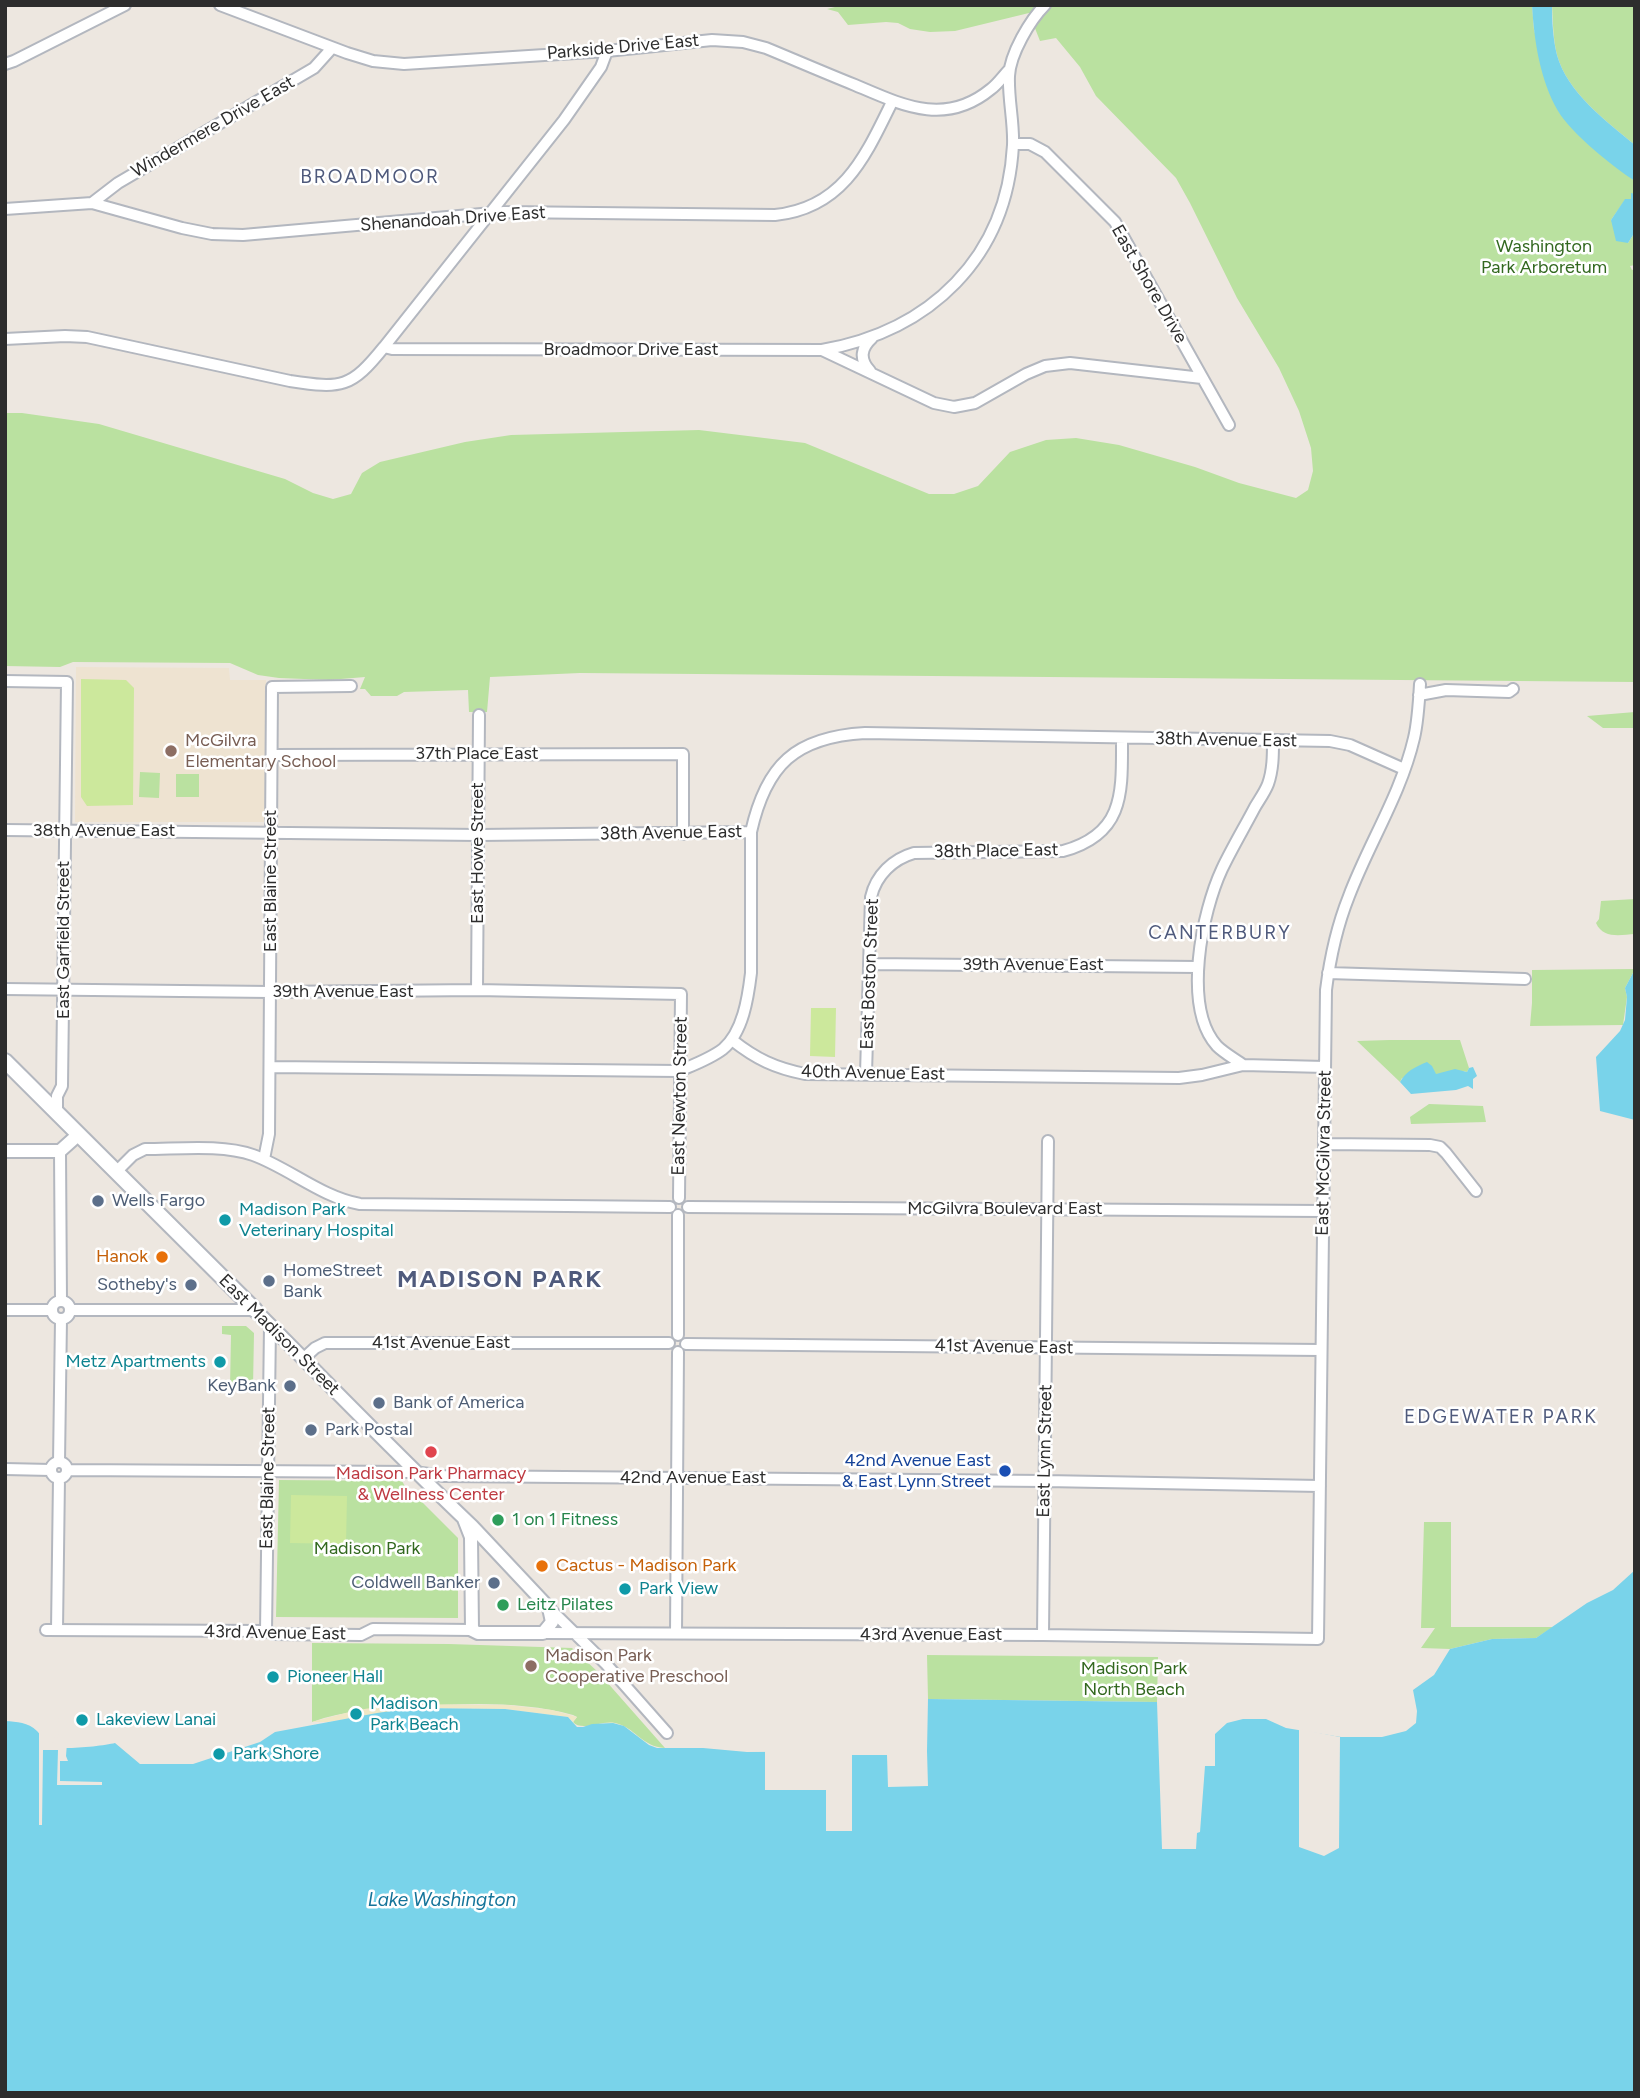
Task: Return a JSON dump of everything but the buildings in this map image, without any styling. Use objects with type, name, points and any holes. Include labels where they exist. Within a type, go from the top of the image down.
[{"type":"main road","name":"East Madison Street","points":[[5,1061],[255,1310]]},
{"type":"street","points":[[5,64],[125,5]]},
{"type":"street","name":"Parkside Drive East","points":[[220,5],[332,48],[373,61],[404,64],[607,51],[712,40],[743,42],[766,48],[892,102],[933,111],[971,101],[991,89],[1009,70]]},
{"type":"street","name":"Broadmoor Drive East","points":[[384,347],[822,350],[872,338],[900,325],[930,306],[959,280],[976,259],[1000,211],[1009,180],[1013,144],[1009,70],[1028,26],[1045,5]]},
{"type":"street","name":"Windermere Drive East","points":[[92,203],[118,183],[314,68],[332,48]]},
{"type":"street","points":[[5,340],[87,337],[312,385],[349,382],[363,372],[384,347],[564,120],[601,67],[607,51]]},
{"type":"street","name":"Shenandoah Drive East","points":[[5,209],[92,203],[182,228],[212,234],[243,235],[504,212],[790,214],[818,204],[843,186],[862,161],[892,102]]},
{"type":"street","name":"East Shore Drive","points":[[1013,144],[1030,144],[1045,152],[1115,222],[1229,425]]},
{"type":"street","points":[[872,338],[865,344],[862,355],[865,366],[873,373]]},
{"type":"street","points":[[822,350],[934,403],[954,407],[975,403],[1026,373],[1045,366],[1070,363],[1202,378]]},
{"type":"street","name":"East Garfield Street","points":[[5,681],[66,682],[62,1086],[57,1096],[57,1112]]},
{"type":"street","name":"East Blaine Street","points":[[264,1159],[269,1134],[272,687],[351,685]]},
{"type":"street","name":"East McGilvra Street","points":[[1318,1639],[1328,973],[1349,894],[1383,823],[1414,741],[1420,690],[1509,692],[1513,689]]},
{"type":"street","name":"East Howe Street","points":[[477,990],[479,715]]},
{"type":"street","name":"38th Avenue East","points":[[5,830],[479,835],[751,832],[765,787],[779,766],[797,750],[823,739],[865,733],[1330,741],[1350,745],[1404,769]]},
{"type":"street","name":"38th Place East","points":[[881,876],[902,856],[914,853],[1063,851],[1080,846],[1093,838],[1117,809],[1122,788],[1122,739]]},
{"type":"street","points":[[1243,1065],[1217,1045],[1205,1026],[1199,998],[1198,967],[1202,930],[1211,895],[1268,784],[1273,741]]},
{"type":"street","name":"37th Place East","points":[[272,755],[683,754],[683,834]]},
{"type":"street","points":[[270,1067],[679,1071],[712,1056],[732,1040],[745,1008],[751,973],[751,832]]},
{"type":"street","name":"East Boston Street","points":[[866,1074],[871,897],[881,876]]},
{"type":"street","name":"39th Avenue East","points":[[869,964],[1198,967]]},
{"type":"street","points":[[1328,973],[1525,979]]},
{"type":"street","name":"39th Avenue East","points":[[5,989],[270,992],[477,990],[681,994]]},
{"type":"street","name":"East Newton Street","points":[[679,1198],[681,994]]},
{"type":"street","name":"40th Avenue East","points":[[732,1040],[751,1055],[776,1068],[805,1074],[1179,1078],[1243,1065],[1325,1067]]},
{"type":"street","points":[[5,1151],[60,1151],[79,1134]]},
{"type":"street","name":"East Lynn Street","points":[[1043,1635],[1048,1140]]},
{"type":"street","points":[[1324,1144],[1440,1147],[1475,1191]]},
{"type":"street","points":[[117,1171],[133,1155],[145,1149],[230,1149],[264,1159],[331,1195],[360,1204],[674,1211],[686,1212],[688,1207],[685,1200],[679,1198],[672,1201],[674,1211],[678,1335]]},
{"type":"street","points":[[60,1151],[61,1301]]},
{"type":"street","name":"McGilvra Boulevard East","points":[[688,1207],[1323,1211]]},
{"type":"street","points":[[61,1301],[54,1304],[52,1310],[55,1317],[66,1317],[70,1310]]},
{"type":"street","points":[[61,1301],[70,1310]]},
{"type":"street","points":[[5,1310],[52,1310]]},
{"type":"street","points":[[70,1310],[255,1310]]},
{"type":"street","name":"East Madison Street","points":[[255,1310],[414,1472],[464,1518],[606,1664],[667,1733]]},
{"type":"street","points":[[59,1470],[61,1319]]},
{"type":"street","name":"East Blaine Street","points":[[266,1631],[270,1326]]},
{"type":"street","points":[[676,1633],[678,1478],[684,1337],[671,1337],[669,1343],[672,1350],[682,1348]]},
{"type":"street","name":"41st Avenue East","points":[[303,1359],[325,1343],[669,1343]]},
{"type":"street","name":"41st Avenue East","points":[[682,1348],[1047,1347],[1321,1350]]},
{"type":"street","name":"42nd Avenue East","points":[[5,1469],[414,1472],[444,1476],[1320,1486]]},
{"type":"street","name":"43rd Avenue East","points":[[59,1470],[52,1630],[266,1631],[274,1634],[361,1635],[373,1629],[472,1630],[478,1633],[1318,1639]]},
{"type":"street","points":[[464,1518],[471,1537],[472,1630]]},
{"type":"street","points":[[471,1558],[478,1553],[494,1550]]},
{"type":"street","points":[[543,1633],[549,1629],[552,1622],[549,1608]]},
{"type":"shaded area","name":"McGilvra Elementary School","points":[[76,667],[229,668],[230,680],[266,680],[265,822],[75,822]]},
{"type":"green space","name":"Washington Park Arboretum","points":[[837,5],[1532,5],[1534,30],[1559,112],[1583,139],[1635,181],[1635,194],[1631,194],[1632,199],[1625,200],[1611,220],[1628,243],[1635,232],[1635,265],[1630,266],[1632,270],[1635,269],[1635,682],[580,673],[490,677],[487,712],[469,712],[468,690],[371,696],[365,689],[360,689],[365,677],[329,680],[279,678],[258,675],[230,663],[73,662],[60,667],[5,666],[5,413],[99,424],[285,479],[313,493],[333,499],[351,494],[362,473],[380,462],[465,442],[511,435],[699,430],[805,443],[929,494],[954,494],[978,486],[1010,452],[1046,440],[1076,438],[1119,445],[1296,498],[1308,490],[1313,471],[1311,448],[1299,411],[1279,368],[1237,298],[1190,203],[1176,178],[1096,96],[1080,67],[1056,38],[1040,41],[1029,13],[955,31],[930,32],[910,29],[898,23],[848,25],[838,12],[827,9],[839,6]]},
{"type":"green space","points":[[1552,5],[1635,5],[1635,145],[1589,105],[1569,81],[1557,55]]},
{"type":"green space","points":[[81,679],[126,680],[134,688],[133,805],[87,806],[81,797]]},
{"type":"green space","points":[[1635,712],[1635,728],[1603,728],[1587,716]]},
{"type":"green space","points":[[140,772],[160,773],[159,798],[139,797]]},
{"type":"green space","points":[[176,774],[199,774],[199,797],[176,797]]},
{"type":"green space","points":[[1635,899],[1635,934],[1612,935],[1599,928],[1596,923],[1601,901]]},
{"type":"green space","points":[[1635,969],[1625,988],[1627,997],[1623,1025],[1530,1026],[1532,970]]},
{"type":"green space","points":[[811,1008],[836,1008],[835,1057],[810,1056]]},
{"type":"green space","points":[[1460,1040],[1469,1068],[1467,1072],[1402,1078],[1400,1082],[1357,1041]]},
{"type":"green space","points":[[1429,1104],[1483,1106],[1486,1122],[1411,1124],[1410,1117]]},
{"type":"green space","points":[[222,1326],[246,1326],[254,1333],[253,1387],[230,1387],[231,1335],[222,1334]]},
{"type":"green space","name":"Madison Park","points":[[279,1480],[402,1481],[407,1490],[458,1538],[458,1618],[276,1617]]},
{"type":"green space","points":[[291,1495],[347,1496],[346,1544],[290,1543]]},
{"type":"green space","points":[[1424,1522],[1451,1522],[1451,1627],[1553,1627],[1536,1638],[1492,1639],[1450,1649],[1421,1648],[1435,1628],[1421,1628]]},
{"type":"green space","points":[[312,1643],[572,1648],[598,1672],[665,1748],[644,1741],[628,1728],[615,1723],[581,1726],[573,1722],[577,1717],[573,1715],[513,1705],[374,1709],[312,1722]]},
{"type":"green space","name":"Madison Park North Beach","points":[[927,1655],[1158,1657],[1157,1702],[928,1699]]},
{"type":"sand","name":"Madison Park Beach","points":[[401,1704],[507,1705],[552,1710],[577,1717],[573,1722],[568,1717],[505,1709],[413,1708],[312,1722],[357,1710]]},
{"type":"water","points":[[1532,5],[1552,5],[1557,55],[1569,81],[1589,105],[1635,145],[1635,181],[1582,139],[1558,111],[1539,59]]},
{"type":"water","points":[[1631,193],[1635,194],[1635,232],[1628,243],[1616,241],[1611,220],[1625,199],[1631,199]]},
{"type":"water","points":[[1635,969],[1635,1120],[1600,1111],[1596,1057],[1620,1031],[1625,1020],[1625,988]]},
{"type":"water","points":[[1427,1062],[1436,1074],[1455,1069],[1467,1072],[1473,1067],[1477,1076],[1473,1079],[1473,1089],[1468,1086],[1456,1090],[1411,1094],[1400,1082],[1411,1070]]},
{"type":"water","name":"Lake Washington","points":[[1635,1570],[1635,2093],[5,2093],[5,1721],[30,1726],[53,1747],[115,1743],[140,1764],[193,1764],[260,1742],[275,1732],[413,1708],[505,1709],[568,1717],[577,1727],[613,1723],[624,1726],[657,1748],[747,1752],[927,1751],[928,1699],[1157,1702],[1162,1849],[1196,1849],[1197,1833],[1200,1832],[1205,1766],[1215,1766],[1215,1734],[1227,1723],[1243,1719],[1266,1719],[1286,1728],[1341,1737],[1382,1737],[1406,1731],[1416,1723],[1413,1690],[1434,1675],[1450,1649],[1492,1639],[1536,1638],[1587,1603],[1613,1590]]},
{"type":"pier","points":[[45,1713],[56,1713],[59,1716],[58,1737],[47,1739],[54,1743],[67,1743],[68,1761],[60,1761],[60,1781],[102,1782],[102,1785],[57,1785],[58,1750],[43,1750],[42,1825],[39,1825],[39,1728],[42,1732],[42,1716]]},
{"type":"pier","points":[[1299,1729],[1340,1737],[1339,1848],[1324,1856],[1299,1847]]},
{"type":"pier","points":[[765,1751],[927,1751],[928,1786],[888,1787],[887,1755],[852,1755],[852,1831],[826,1831],[826,1790],[765,1790]]},
{"type":"place","name":"McGilvra Elementary School","points":[[171,751]]},
{"type":"place","name":"Wells Fargo","points":[[98,1201]]},
{"type":"place","name":"Madison Park Veterinary Hospital","points":[[225,1220]]},
{"type":"place","name":"Hanok","points":[[162,1257]]},
{"type":"place","name":"HomeStreet Bank","points":[[269,1281]]},
{"type":"place","name":"Sotheby's","points":[[191,1285]]},
{"type":"place","name":"Metz Apartments","points":[[220,1362]]},
{"type":"place","name":"KeyBank","points":[[290,1386]]},
{"type":"place","name":"Bank of America","points":[[379,1403]]},
{"type":"place","name":"Park Postal","points":[[311,1430]]},
{"type":"place","name":"Madison Park Pharmacy & Wellness Center","points":[[431,1452]]},
{"type":"place","name":"42nd Avenue East & East Lynn Street","points":[[1005,1471]]},
{"type":"place","name":"1 on 1 Fitness","points":[[498,1520]]},
{"type":"place","name":"Cactus - Madison Park","points":[[542,1566]]},
{"type":"place","name":"Coldwell Banker","points":[[494,1583]]},
{"type":"place","name":"Park View","points":[[625,1589]]},
{"type":"place","name":"Leitz Pilates","points":[[503,1605]]},
{"type":"place","name":"Madison Park Cooperative Preschool","points":[[531,1666]]},
{"type":"place","name":"Pioneer Hall","points":[[273,1677]]},
{"type":"place","name":"Madison Park Beach","points":[[356,1714]]},
{"type":"place","name":"Lakeview Lanai","points":[[82,1720]]},
{"type":"place","name":"Park Shore","points":[[219,1754]]},
{"type":"district","name":"BROADMOOR","points":[[370,177]]},
{"type":"district","name":"CANTERBURY","points":[[1220,933]]},
{"type":"district","name":"MADISON PARK","points":[[500,1280]]},
{"type":"district","name":"EDGEWATER PARK","points":[[1501,1417]]}]
